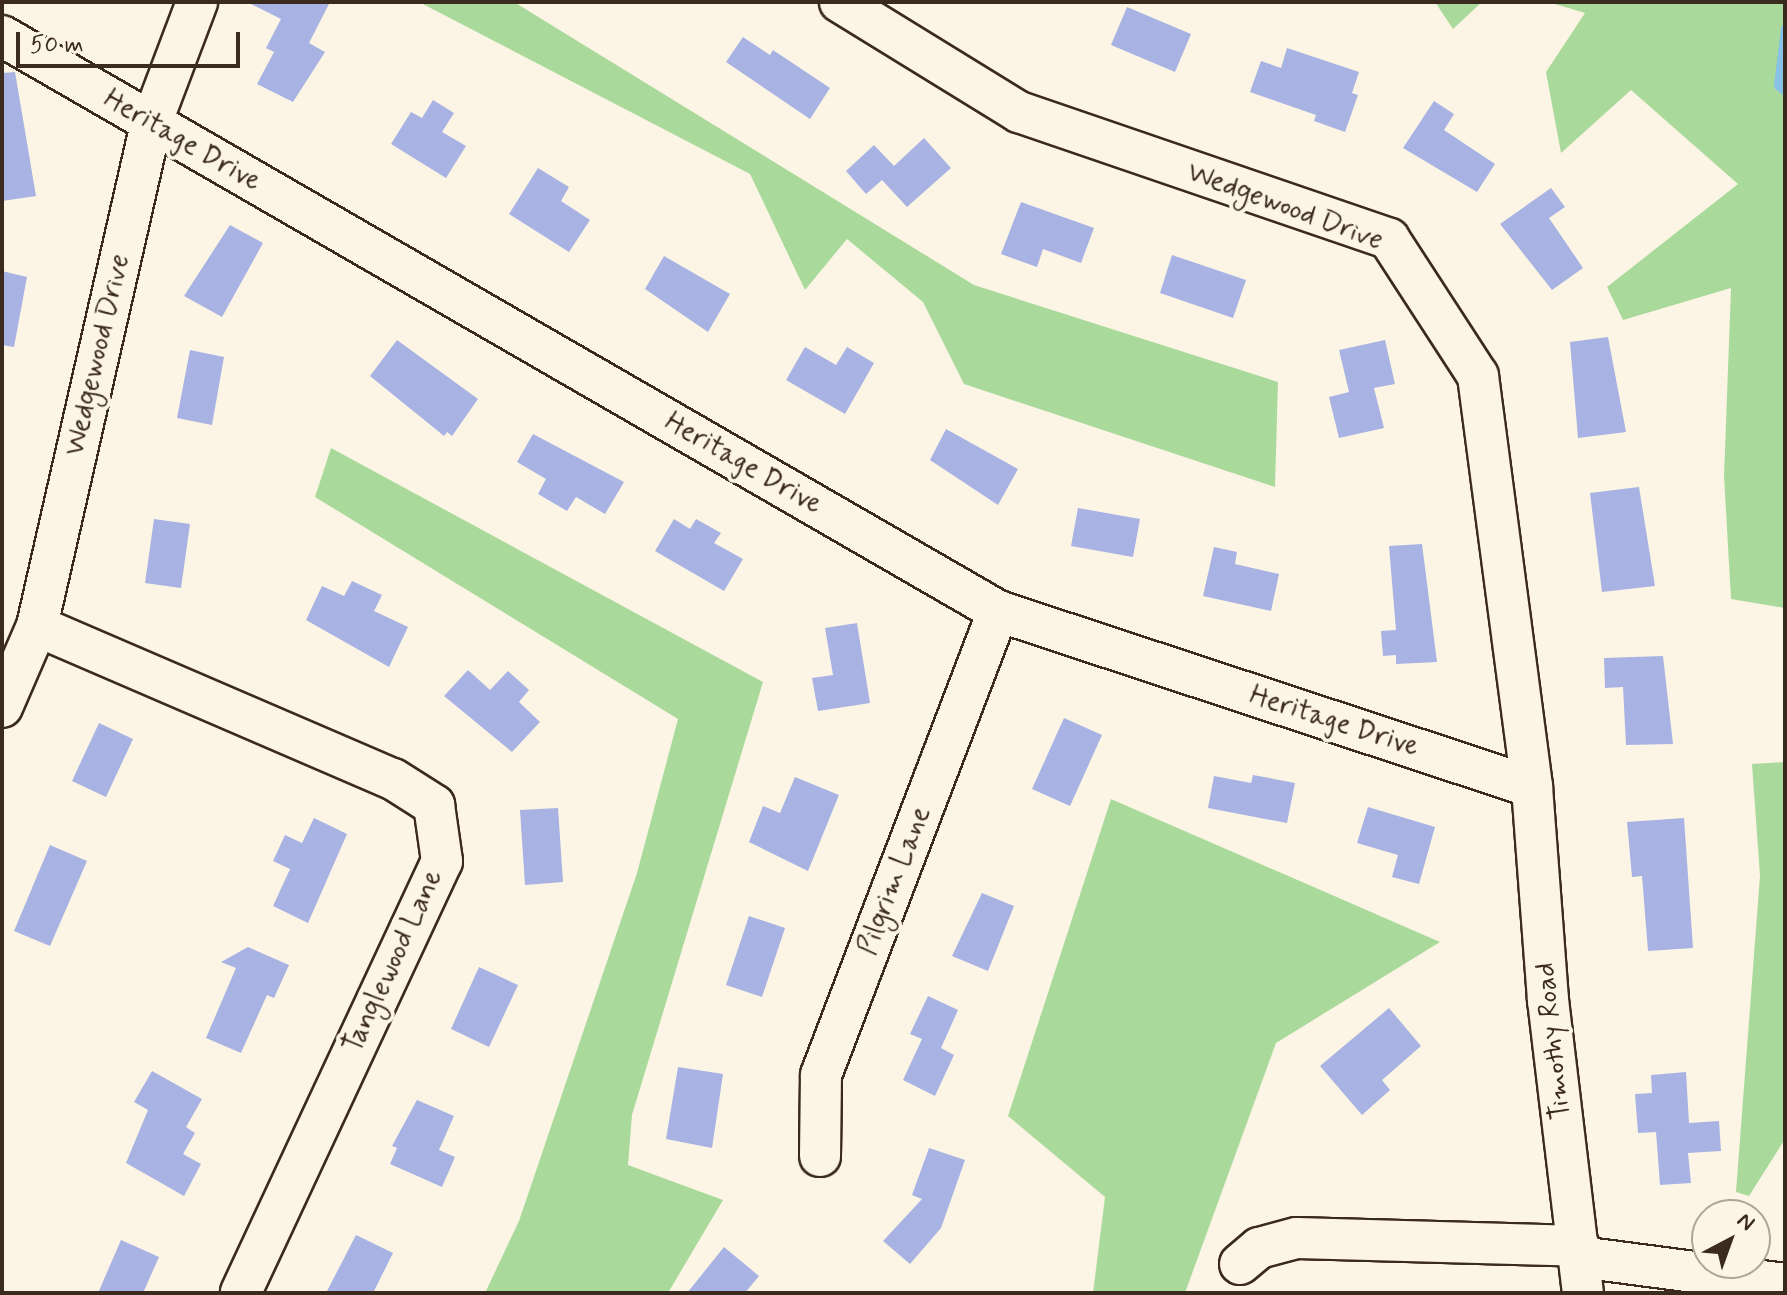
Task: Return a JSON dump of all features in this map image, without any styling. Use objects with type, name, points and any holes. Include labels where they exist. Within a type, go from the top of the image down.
[{"type":"street","name":"Wedgewood Drive","points":[[2,707],[37,626],[151,124],[197,2]]},
{"type":"street","name":"Wedgewood Drive","points":[[840,2],[1019,112],[1389,239],[1478,376],[1532,787]]},
{"type":"street","name":"Heritage Drive","points":[[2,36],[998,611],[1532,787]]},
{"type":"street","name":"Pilgrim Lane","points":[[820,1156],[821,1075],[998,611]]},
{"type":"street","name":"Tanglewood Lane","points":[[37,626],[393,779],[434,805],[442,861],[241,1293]]},
{"type":"street","name":"Timothy Road","points":[[1532,787],[1548,1000],[1581,1265]]},
{"type":"street","points":[[1240,1264],[1259,1248],[1297,1238],[1785,1284]]},
{"type":"green space","points":[[419,2],[514,2],[974,285],[1278,382],[1275,487],[964,384],[923,302],[847,239],[805,290],[750,174]]},
{"type":"green space","points":[[1435,2],[1482,2],[1453,29]]},
{"type":"green space","points":[[1548,2],[1785,2],[1785,608],[1731,599],[1724,476],[1731,288],[1623,320],[1607,287],[1738,184],[1631,90],[1561,153],[1546,72],[1585,13]]},
{"type":"green space","points":[[331,448],[763,682],[632,1115],[628,1165],[723,1200],[668,1293],[485,1293],[519,1221],[637,873],[678,719],[315,497]]},
{"type":"green space","points":[[1785,762],[1785,1139],[1749,1196],[1736,1192],[1760,876],[1752,764]]},
{"type":"green space","points":[[1111,799],[1440,942],[1276,1043],[1185,1293],[1093,1293],[1105,1197],[1008,1116]]},
{"type":"building","points":[[247,2],[330,2],[309,43],[325,52],[293,102],[257,84],[274,52],[266,48],[281,19]]},
{"type":"building","points":[[1127,7],[1191,34],[1175,72],[1111,45]]},
{"type":"building","points":[[743,37],[770,55],[773,50],[830,88],[810,119],[726,62]]},
{"type":"building","points":[[1287,48],[1359,72],[1352,93],[1358,95],[1345,132],[1314,121],[1316,115],[1250,92],[1261,61],[1281,68]]},
{"type":"building","points":[[15,72],[36,196],[2,201],[2,73]]},
{"type":"building","points":[[433,100],[454,113],[442,132],[466,146],[446,178],[391,144],[411,112],[422,118]]},
{"type":"building","points":[[1434,101],[1454,114],[1444,130],[1495,164],[1477,192],[1403,148]]},
{"type":"building","points":[[924,138],[951,168],[907,207],[882,180],[866,194],[846,171],[874,145],[894,166]]},
{"type":"building","points":[[538,168],[569,187],[561,201],[590,220],[569,252],[509,214]]},
{"type":"building","points":[[1551,188],[1565,207],[1549,218],[1583,268],[1552,290],[1500,224]]},
{"type":"building","points":[[1021,202],[1094,228],[1081,263],[1043,249],[1037,267],[1001,254]]},
{"type":"building","points":[[230,225],[263,243],[222,317],[184,296]]},
{"type":"building","points":[[1172,255],[1246,280],[1233,318],[1160,293]]},
{"type":"building","points":[[664,256],[730,294],[708,332],[645,289]]},
{"type":"building","points":[[2,271],[27,277],[14,347],[2,345]]},
{"type":"building","points":[[1608,337],[1626,432],[1578,438],[1570,342]]},
{"type":"building","points":[[397,340],[478,399],[452,436],[447,432],[444,436],[370,376]]},
{"type":"building","points":[[1385,340],[1395,384],[1374,388],[1384,428],[1339,438],[1329,397],[1349,392],[1339,350]]},
{"type":"building","points":[[805,347],[836,365],[847,347],[874,363],[845,414],[786,380]]},
{"type":"building","points":[[190,350],[224,357],[212,425],[177,418]]},
{"type":"building","points":[[946,429],[1018,469],[998,505],[930,460]]},
{"type":"building","points":[[533,434],[624,482],[605,514],[576,497],[567,511],[538,494],[546,479],[517,462]]},
{"type":"building","points":[[1639,487],[1655,586],[1602,592],[1590,493]]},
{"type":"building","points":[[1078,508],[1140,519],[1133,557],[1071,546]]},
{"type":"building","points":[[154,519],[190,524],[181,588],[145,583]]},
{"type":"building","points":[[674,519],[690,529],[696,519],[721,533],[714,543],[743,559],[724,591],[655,551]]},
{"type":"building","points":[[1422,544],[1437,662],[1396,664],[1396,655],[1383,656],[1381,631],[1396,630],[1389,546]]},
{"type":"building","points":[[1214,547],[1237,552],[1235,564],[1279,574],[1271,611],[1203,596]]},
{"type":"building","points":[[352,581],[382,595],[374,611],[408,627],[389,667],[306,620],[322,586],[344,596]]},
{"type":"building","points":[[857,623],[870,703],[818,711],[812,678],[833,675],[825,628]]},
{"type":"building","points":[[1663,656],[1673,744],[1626,745],[1623,687],[1605,688],[1604,658]]},
{"type":"building","points":[[468,670],[490,690],[508,671],[529,690],[519,702],[540,722],[512,752],[444,696]]},
{"type":"building","points":[[1064,718],[1102,735],[1070,806],[1032,789]]},
{"type":"building","points":[[99,723],[133,739],[106,797],[72,781]]},
{"type":"building","points":[[1253,775],[1295,783],[1287,823],[1208,808],[1214,776],[1251,783]]},
{"type":"building","points":[[795,777],[839,795],[808,871],[749,842],[763,806],[780,813]]},
{"type":"building","points":[[1368,807],[1435,827],[1419,884],[1392,877],[1398,855],[1357,843]]},
{"type":"building","points":[[558,808],[563,882],[525,885],[520,810]]},
{"type":"building","points":[[314,818],[347,834],[308,923],[273,906],[290,869],[273,861],[285,835],[302,843]]},
{"type":"building","points":[[1684,818],[1693,948],[1648,951],[1642,876],[1632,877],[1627,822]]},
{"type":"building","points":[[50,845],[87,861],[50,946],[14,931]]},
{"type":"building","points":[[982,893],[1014,906],[988,971],[952,956]]},
{"type":"building","points":[[749,916],[785,928],[762,997],[726,985]]},
{"type":"building","points":[[248,947],[289,965],[274,998],[267,995],[241,1053],[206,1038],[236,968],[221,962]]},
{"type":"building","points":[[479,967],[518,985],[489,1047],[451,1029]]},
{"type":"building","points":[[928,996],[958,1010],[941,1048],[954,1055],[935,1096],[903,1080],[922,1039],[910,1034]]},
{"type":"building","points":[[1389,1008],[1421,1046],[1382,1080],[1390,1090],[1362,1115],[1320,1066]]},
{"type":"building","points":[[678,1067],[723,1074],[712,1148],[666,1139]]},
{"type":"building","points":[[152,1071],[202,1099],[186,1127],[195,1133],[183,1154],[201,1164],[184,1196],[126,1163],[148,1110],[134,1102]]},
{"type":"building","points":[[1686,1072],[1689,1123],[1719,1121],[1721,1151],[1688,1153],[1691,1183],[1660,1185],[1656,1132],[1638,1133],[1635,1094],[1652,1093],[1651,1075]]},
{"type":"building","points":[[417,1100],[454,1116],[439,1150],[455,1157],[442,1187],[390,1164],[397,1148],[392,1146]]},
{"type":"building","points":[[929,1148],[965,1160],[941,1228],[910,1264],[883,1241],[922,1199],[912,1195]]},
{"type":"building","points":[[356,1235],[393,1253],[373,1293],[326,1293]]},
{"type":"building","points":[[121,1240],[159,1257],[143,1293],[98,1293]]},
{"type":"building","points":[[724,1247],[759,1276],[745,1293],[687,1293]]},
{"type":"waterway","points":[[1785,28],[1778,85],[1785,91]]}]
